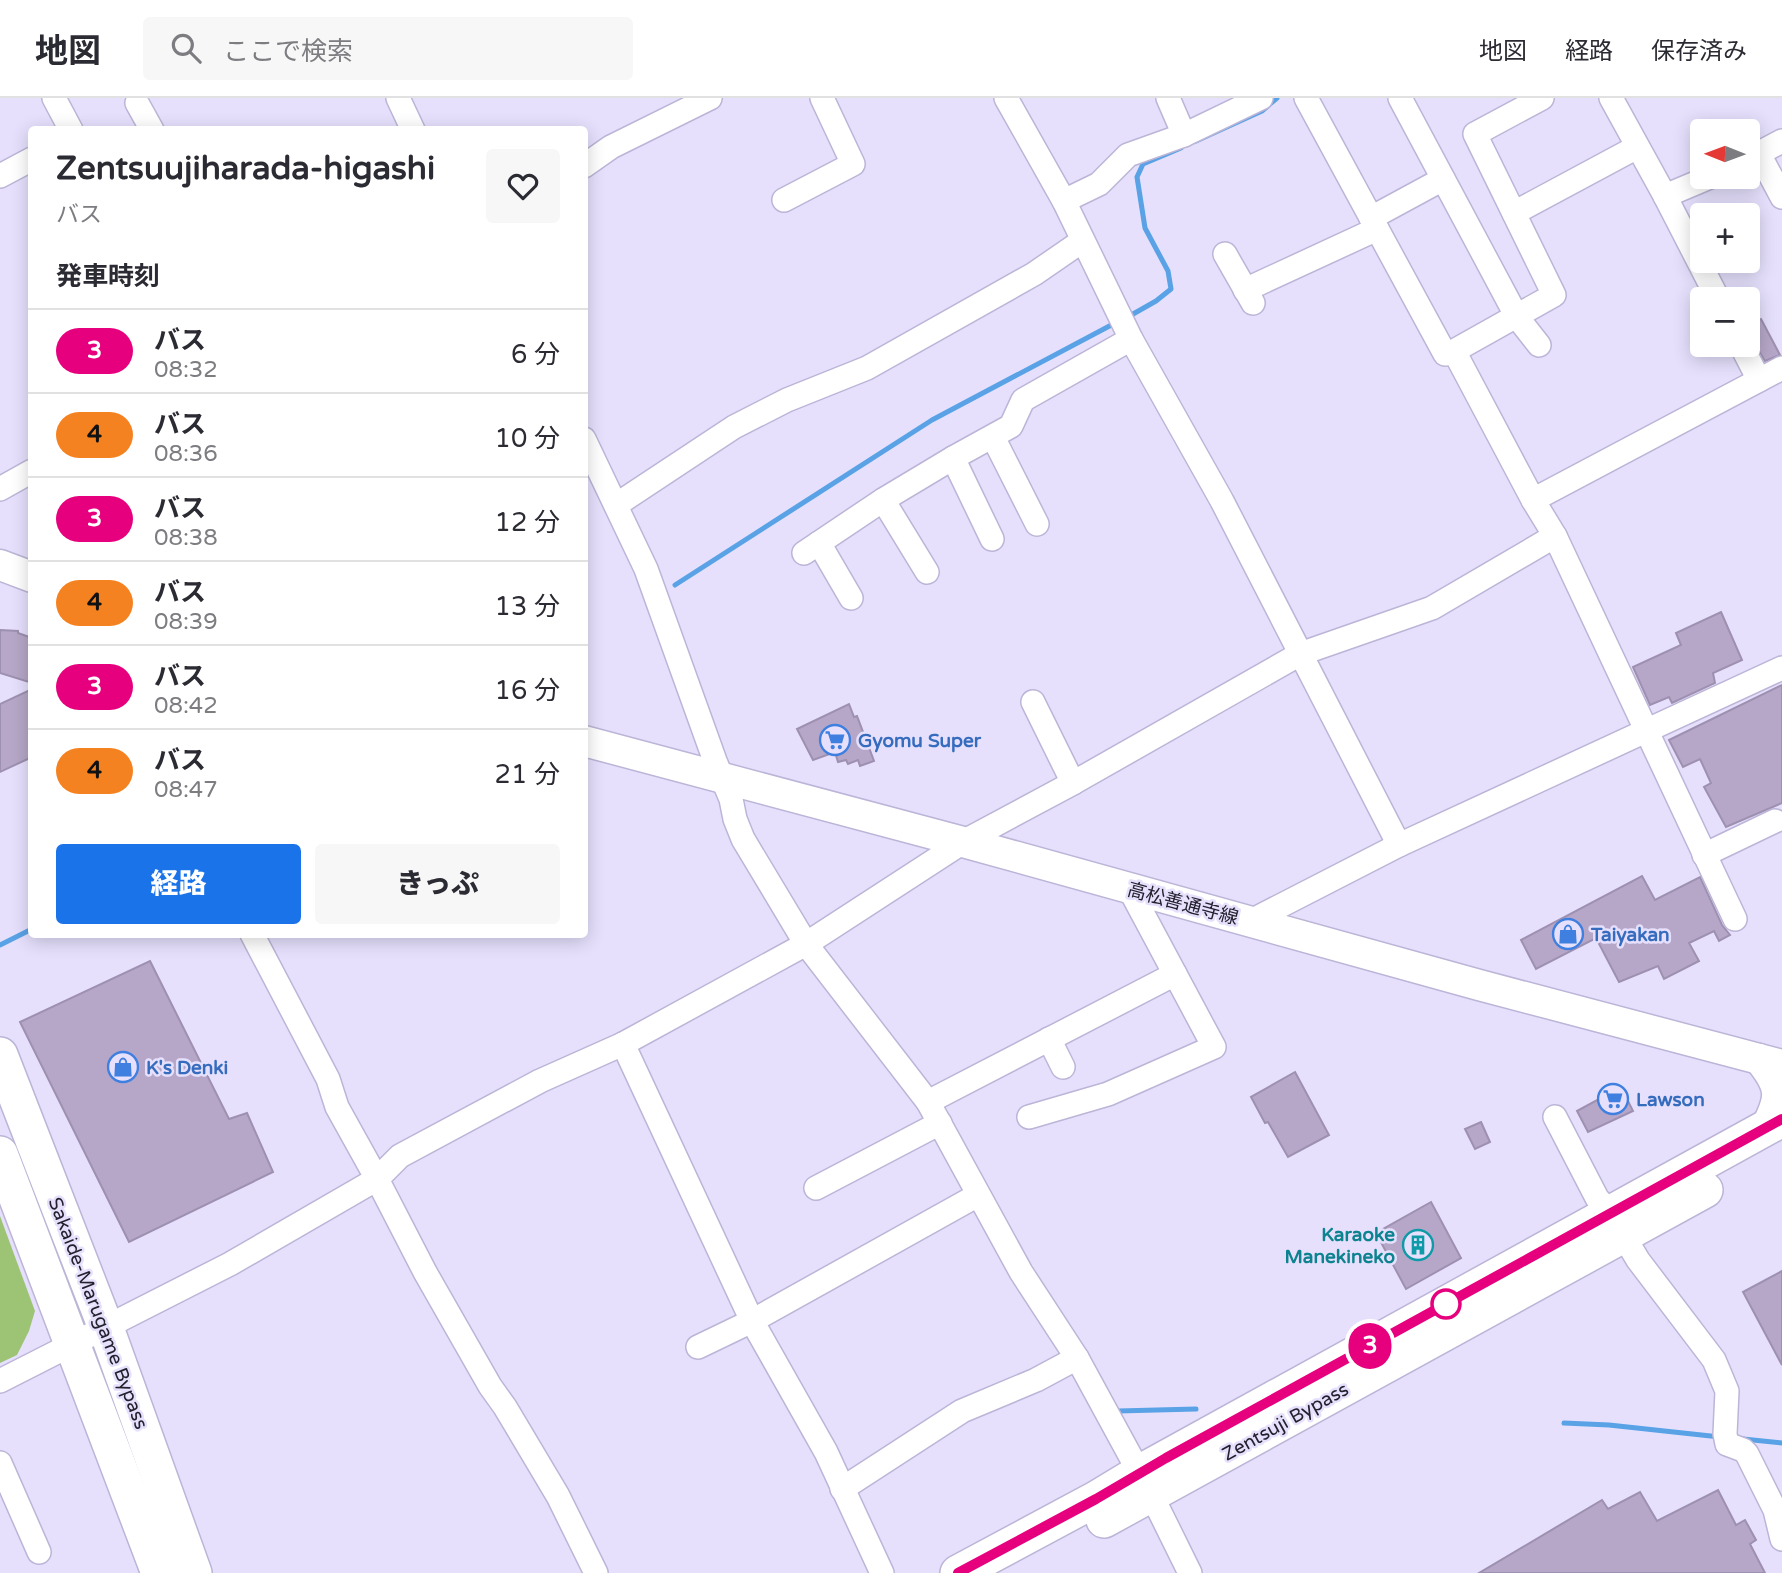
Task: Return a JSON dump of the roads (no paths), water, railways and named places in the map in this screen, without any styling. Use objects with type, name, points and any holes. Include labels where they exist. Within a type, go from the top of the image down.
[{"type":"highway","name":"Sakaide-Marugame Bypass","points":[[0,1056],[106,1328],[194,1573]]},
{"type":"highway","name":"Zentsuji Bypass","points":[[1009,1573],[1145,1484],[1617,1224],[1776,1132]]},
{"type":"highway","name":"Sakaide-Marugame Bypass","points":[[0,1154],[159,1573]]},
{"type":"highway","points":[[163,1481],[207,1573]]},
{"type":"highway","name":"Zentsuji Bypass","points":[[958,1573],[1096,1499],[1145,1484]]},
{"type":"main road","points":[[0,565],[28,576]]},
{"type":"main road","name":"高松善通寺線","points":[[588,742],[1770,1062]]},
{"type":"main road","points":[[1770,1062],[1780,1093],[1776,1132]]},
{"type":"street","points":[[54,98],[69,126]]},
{"type":"street","points":[[398,98],[411,126]]},
{"type":"street","points":[[588,163],[611,147],[710,98]]},
{"type":"street","points":[[784,200],[853,164],[822,98]]},
{"type":"street","points":[[1006,98],[1064,201],[1131,340],[1222,500],[1399,845]]},
{"type":"street","points":[[1168,98],[1184,135]]},
{"type":"street","points":[[1306,98],[1445,354],[1554,295],[1475,134],[1542,98]]},
{"type":"street","points":[[1400,98],[1517,317],[1539,345]]},
{"type":"street","points":[[1611,98],[1712,287]]},
{"type":"street","points":[[1064,201],[1099,184],[1128,155],[1184,135],[1259,99]]},
{"type":"street","points":[[137,103],[150,126]]},
{"type":"street","points":[[1760,154],[1782,141]]},
{"type":"street","points":[[1514,213],[1637,147]]},
{"type":"street","points":[[0,176],[28,161]]},
{"type":"street","points":[[1760,166],[1782,197]]},
{"type":"street","points":[[1226,254],[1249,297],[1443,179]]},
{"type":"street","points":[[1665,196],[1690,185]]},
{"type":"street","points":[[616,505],[734,427],[787,400],[867,368],[1034,274],[1082,241]]},
{"type":"street","points":[[851,598],[812,548],[883,500],[1011,426],[1023,400],[1131,340]]},
{"type":"street","points":[[1454,351],[1555,536],[1735,919]]},
{"type":"street","points":[[1747,357],[1759,380]]},
{"type":"street","points":[[1533,499],[1782,368]]},
{"type":"street","points":[[993,437],[1037,524]]},
{"type":"street","points":[[588,447],[646,569],[743,839],[806,944],[928,1102],[1021,1272],[1077,1359],[1190,1573]]},
{"type":"street","points":[[953,458],[992,539]]},
{"type":"street","points":[[0,489],[28,473]]},
{"type":"street","points":[[883,500],[928,572]]},
{"type":"street","points":[[0,1381],[230,1264],[377,1179],[400,1156],[540,1081],[622,1045],[806,944],[963,842],[1300,654],[1432,608],[1555,536]]},
{"type":"street","points":[[1251,921],[1399,845],[1782,667]]},
{"type":"street","points":[[1033,702],[1073,783]]},
{"type":"street","points":[[1704,855],[1774,821]]},
{"type":"street","points":[[1030,1117],[1108,1094],[1214,1046],[1129,888]]},
{"type":"street","points":[[254,938],[328,1079],[337,1107],[449,1315],[558,1496],[596,1573]]},
{"type":"street","points":[[928,1102],[1175,974]]},
{"type":"street","points":[[1049,1039],[1063,1067]]},
{"type":"street","points":[[622,1045],[752,1321],[826,1452],[883,1573]]},
{"type":"street","points":[[1555,1117],[1597,1198],[1617,1224],[1638,1260],[1714,1360],[1727,1391],[1726,1439],[1747,1454],[1775,1510],[1782,1539]]},
{"type":"street","points":[[816,1188],[940,1122]]},
{"type":"street","points":[[698,1347],[752,1321],[978,1195]]},
{"type":"street","points":[[842,1489],[962,1411],[1036,1380],[1077,1359]]},
{"type":"street","points":[[0,1463],[8,1503],[39,1552]]},
{"type":"waterway","points":[[1196,141],[1262,111],[1277,98]]},
{"type":"waterway","points":[[1126,318],[1171,289],[1168,271],[1145,228],[1137,177],[1143,164],[1181,148]]},
{"type":"waterway","points":[[675,585],[932,420],[1117,322]]},
{"type":"waterway","points":[[0,945],[28,931]]},
{"type":"waterway","points":[[1118,1411],[1196,1409]]},
{"type":"waterway","points":[[1564,1423],[1720,1437]]},
{"type":"waterway","points":[[1743,1439],[1782,1443]]},
{"type":"place","name":"Gyomu Super","points":[[835,740]]},
{"type":"place","name":"Taiyakan","points":[[1568,934]]},
{"type":"place","name":"K's Denki","points":[[123,1067]]},
{"type":"place","name":"Lawson","points":[[1613,1099]]},
{"type":"place","name":"Karaoke Manekineko","points":[[1418,1245]]}]
